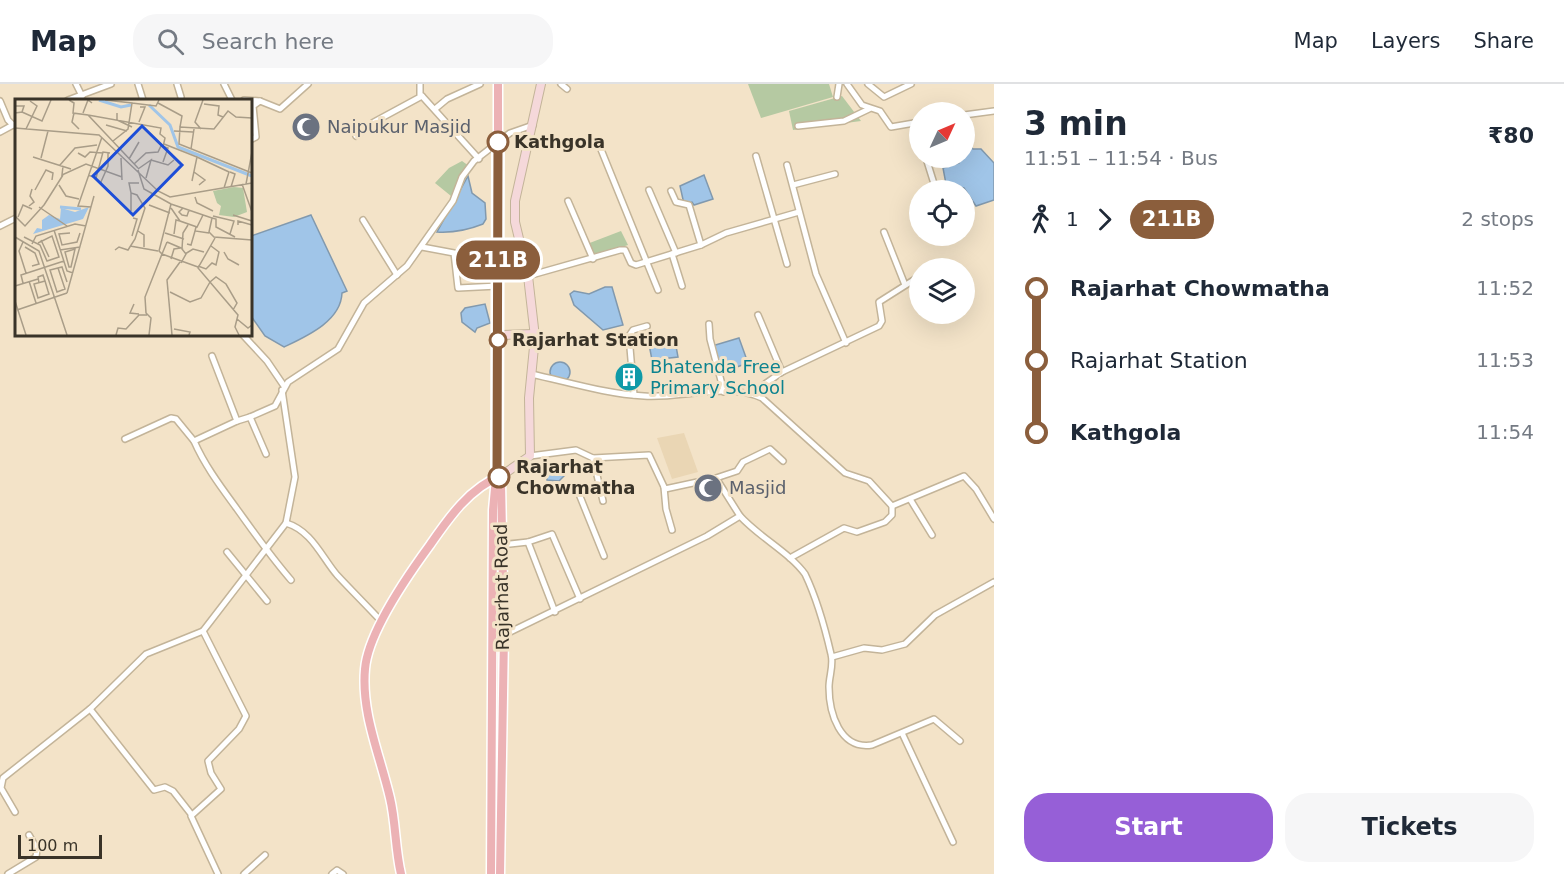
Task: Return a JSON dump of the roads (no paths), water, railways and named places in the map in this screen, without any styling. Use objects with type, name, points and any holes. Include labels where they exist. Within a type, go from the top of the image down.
[{"type":"main road","points":[[491,874],[498,546],[493,510],[499,477],[502,335],[501,84]]},
{"type":"main road","points":[[499,477],[498,286],[501,139]]},
{"type":"main road","points":[[401,874],[390,800],[370,723],[365,689],[368,651],[382,622],[417,564],[444,526],[466,499],[499,477]]},
{"type":"main road","name":"Rajarhat Road","points":[[498,546],[504,635],[500,874]]},
{"type":"street","points":[[76,84],[82,96]]},
{"type":"street","points":[[138,84],[143,99]]},
{"type":"street","points":[[177,84],[181,97]]},
{"type":"street","points":[[224,84],[232,99]]},
{"type":"street","points":[[252,100],[260,101],[280,109],[308,84]]},
{"type":"street","points":[[420,84],[420,96],[435,109],[479,159]]},
{"type":"street","points":[[435,109],[447,99],[480,84]]},
{"type":"street","points":[[530,456],[534,334],[528,276],[515,222],[515,201],[541,84]]},
{"type":"street","points":[[561,84],[567,89]]},
{"type":"street","points":[[837,97],[839,84]]},
{"type":"street","points":[[847,84],[858,101],[869,109],[880,111],[891,127],[909,124]]},
{"type":"street","points":[[868,84],[884,98],[911,84]]},
{"type":"street","points":[[72,99],[108,85]]},
{"type":"street","points":[[356,136],[374,122],[422,96]]},
{"type":"street","points":[[0,101],[8,120],[15,124]]},
{"type":"street","points":[[252,139],[256,137],[253,106],[260,101]]},
{"type":"street","points":[[798,126],[844,121],[869,109]]},
{"type":"street","points":[[975,114],[994,111]]},
{"type":"street","points":[[0,132],[15,124]]},
{"type":"street","points":[[194,441],[275,406],[283,387],[297,374],[338,349],[364,303],[397,275],[422,247],[453,201],[465,173],[501,139],[533,125]]},
{"type":"street","points":[[600,147],[658,290]]},
{"type":"street","points":[[756,156],[787,264]]},
{"type":"street","points":[[787,165],[816,274],[846,343]]},
{"type":"street","points":[[793,185],[835,174]]},
{"type":"street","points":[[648,190],[674,254],[682,286]]},
{"type":"street","points":[[671,191],[676,202],[688,205],[701,245]]},
{"type":"street","points":[[568,201],[593,259]]},
{"type":"street","points":[[528,276],[623,250],[633,264],[647,262],[701,245],[726,233],[799,212]]},
{"type":"street","points":[[0,226],[15,218]]},
{"type":"street","points":[[363,220],[397,275]]},
{"type":"street","points":[[884,232],[905,285]]},
{"type":"street","points":[[422,247],[454,253],[458,288],[498,286]]},
{"type":"street","points":[[752,393],[782,372],[828,348],[846,343],[879,326],[882,321],[878,304],[909,283]]},
{"type":"street","points":[[759,315],[782,372]]},
{"type":"street","points":[[709,324],[710,339],[724,392]]},
{"type":"street","points":[[634,395],[629,336],[633,330],[647,326]]},
{"type":"street","points":[[502,335],[534,334]]},
{"type":"street","points":[[15,812],[1,788],[3,778],[90,709],[146,654],[203,632],[286,523],[295,477],[283,387],[267,361],[244,336]]},
{"type":"street","points":[[212,356],[237,421]]},
{"type":"street","points":[[531,374],[634,395],[665,398],[694,392],[752,393],[766,402],[845,473],[869,481],[892,506],[892,514],[885,522],[857,532],[842,528],[790,558]]},
{"type":"street","points":[[250,417],[266,454]]},
{"type":"street","points":[[125,439],[171,418],[176,419],[194,441],[217,482],[264,550],[291,580]]},
{"type":"street","points":[[664,487],[667,489],[736,471],[743,462],[770,449],[783,461]]},
{"type":"street","points":[[499,477],[530,456],[576,450],[592,458],[649,455],[664,487],[666,509],[672,530]]},
{"type":"street","points":[[592,458],[603,501]]},
{"type":"street","points":[[892,506],[964,476],[994,519]]},
{"type":"street","points":[[716,478],[740,516],[759,536],[800,566],[811,586],[832,657],[829,686],[832,710],[850,742],[861,747],[872,745],[936,719],[960,741]]},
{"type":"street","points":[[598,484],[582,489],[579,494],[604,556]]},
{"type":"street","points":[[910,499],[932,535]]},
{"type":"street","points":[[987,508],[994,505]]},
{"type":"street","points":[[504,635],[580,600],[707,536],[740,516]]},
{"type":"street","points":[[286,523],[296,526],[309,537],[332,568],[382,622]]},
{"type":"street","points":[[498,546],[528,542],[552,534],[580,600]]},
{"type":"street","points":[[528,542],[555,612]]},
{"type":"street","points":[[227,552],[267,601]]},
{"type":"street","points":[[832,657],[864,648],[882,650],[905,644],[935,615],[994,582]]},
{"type":"street","points":[[191,813],[221,789],[211,773],[208,761],[239,729],[246,716],[203,632]]},
{"type":"street","points":[[90,709],[154,790],[165,788],[173,791],[191,813],[218,874]]},
{"type":"street","points":[[902,733],[953,842]]},
{"type":"street","points":[[8,874],[36,857],[37,849],[29,835]]},
{"type":"street","points":[[244,874],[265,855]]},
{"type":"street","points":[[332,874],[339,870],[343,874]]},
{"type":"water","points":[[975,149],[981,149],[994,163],[994,200],[976,206],[975,180],[945,180],[943,168],[975,168]]},
{"type":"water","points":[[704,175],[713,199],[694,205],[692,202],[684,204],[680,186]]},
{"type":"water","points":[[468,176],[472,193],[485,203],[486,219],[483,224],[466,229],[437,232]]},
{"type":"water","points":[[311,215],[347,291],[342,293],[336,312],[329,319],[312,332],[284,347],[265,336],[252,317],[252,236]]},
{"type":"water","points":[[605,287],[612,287],[623,325],[603,330],[574,305],[570,294],[574,291],[589,294]]},
{"type":"water","points":[[485,304],[490,323],[477,328],[475,332],[462,322],[461,313],[465,308]]},
{"type":"water","points":[[674,335],[678,357],[652,360],[648,339]]},
{"type":"water","points":[[739,338],[748,363],[720,373],[712,346]]},
{"type":"water","points":[[560,362],[567,365],[570,372],[567,379],[560,382],[553,379],[550,372],[553,365]]},
{"type":"water","points":[[565,467],[565,475],[559,481],[547,480],[546,468]]},
{"type":"place","name":"Naipukur Masjid","points":[[306,127]]},
{"type":"place","name":"Kathgola","points":[[498,142]]},
{"type":"place","name":"Rajarhat Station","points":[[498,340]]},
{"type":"place","name":"Bhatenda Free Primary School","points":[[629,377]]},
{"type":"place","name":"Rajarhat Chowmatha","points":[[499,477]]},
{"type":"place","name":"Masjid","points":[[708,488]]}]
